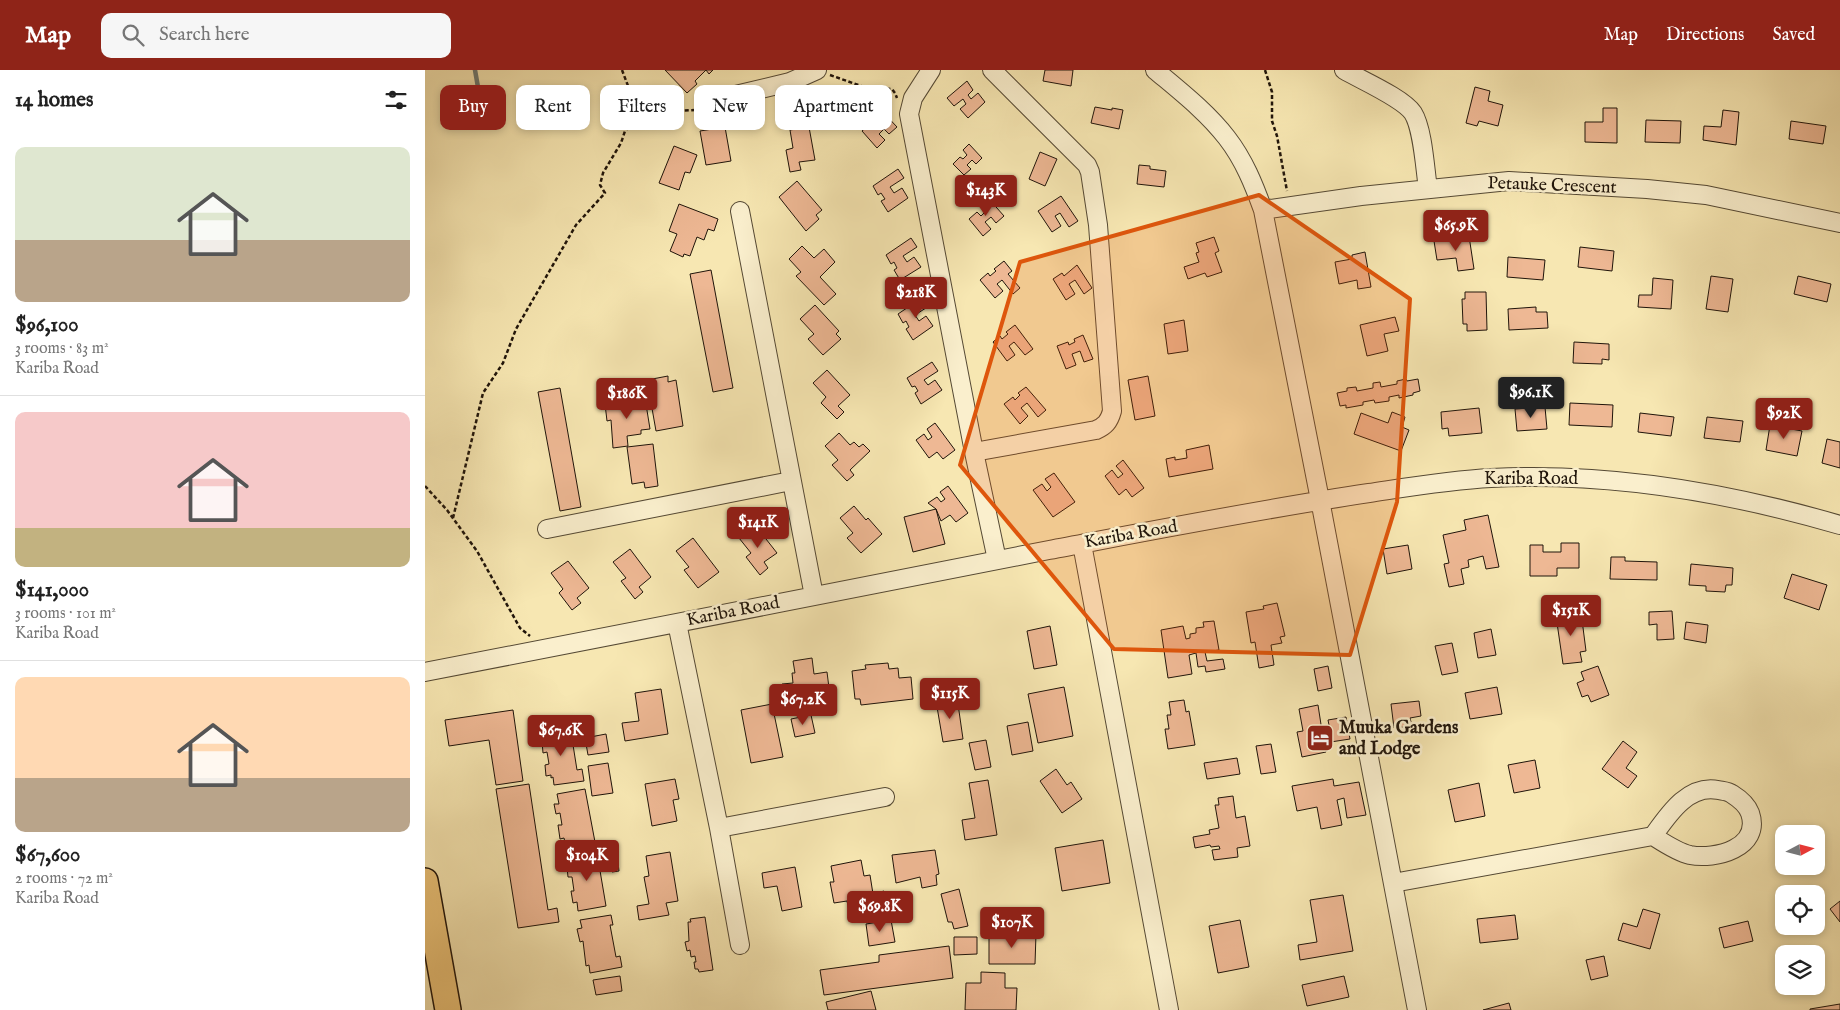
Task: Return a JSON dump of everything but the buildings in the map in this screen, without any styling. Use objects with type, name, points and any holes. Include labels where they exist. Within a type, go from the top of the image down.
[{"type":"highway","points":[[425,882],[448,1010]]},
{"type":"street","points":[[931,70],[910,106],[911,123],[997,560]]},
{"type":"street","points":[[975,452],[1095,430],[1104,426],[1110,420],[1111,411],[1098,225],[1090,172],[1087,165],[992,70]]},
{"type":"street","points":[[1155,70],[1206,116],[1228,139],[1247,172],[1263,210],[1417,1010]]},
{"type":"street","points":[[1345,70],[1400,102],[1413,113],[1420,132],[1428,188]]},
{"type":"street","points":[[765,88],[791,82],[815,71]]},
{"type":"street","name":"Petauke Crescent","points":[[1263,210],[1428,188],[1509,181],[1678,191],[1732,199],[1840,223]]},
{"type":"street","points":[[740,211],[814,596]]},
{"type":"street","name":"Kariba Road","points":[[425,672],[1082,544],[1320,500],[1455,481],[1489,478],[1612,480],[1698,490],[1795,512],[1840,525]]},
{"type":"street","points":[[547,529],[791,481]]},
{"type":"street","points":[[1082,544],[1169,1010]]},
{"type":"street","points":[[677,622],[719,828],[740,945]]},
{"type":"street","points":[[1393,882],[1653,836],[1670,847],[1689,855],[1706,857],[1726,853],[1742,845],[1751,830],[1750,814],[1743,802],[1730,792],[1712,789],[1697,792],[1680,802],[1666,817],[1653,836]]},
{"type":"street","points":[[719,828],[885,797]]},
{"type":"path","points":[[622,70],[628,85]]},
{"type":"path","points":[[1265,70],[1272,92],[1272,121],[1277,136],[1287,189],[1284,206]]},
{"type":"path","points":[[815,71],[865,87],[892,90],[900,102],[910,106]]},
{"type":"path","points":[[453,518],[483,394],[503,363],[516,329],[577,225],[605,193],[601,184],[603,173],[621,143],[626,130]]},
{"type":"path","points":[[425,486],[453,518],[477,551],[520,628],[541,644],[559,647]]},
{"type":"highlighted area","points":[[1259,195],[1410,299],[1397,502],[1350,655],[1114,649],[960,465],[1020,262]]},
{"type":"waterway","points":[[475,70],[478,85]]},
{"type":"place","name":"Muuka Gardens and Lodge","points":[[1320,738]]}]
